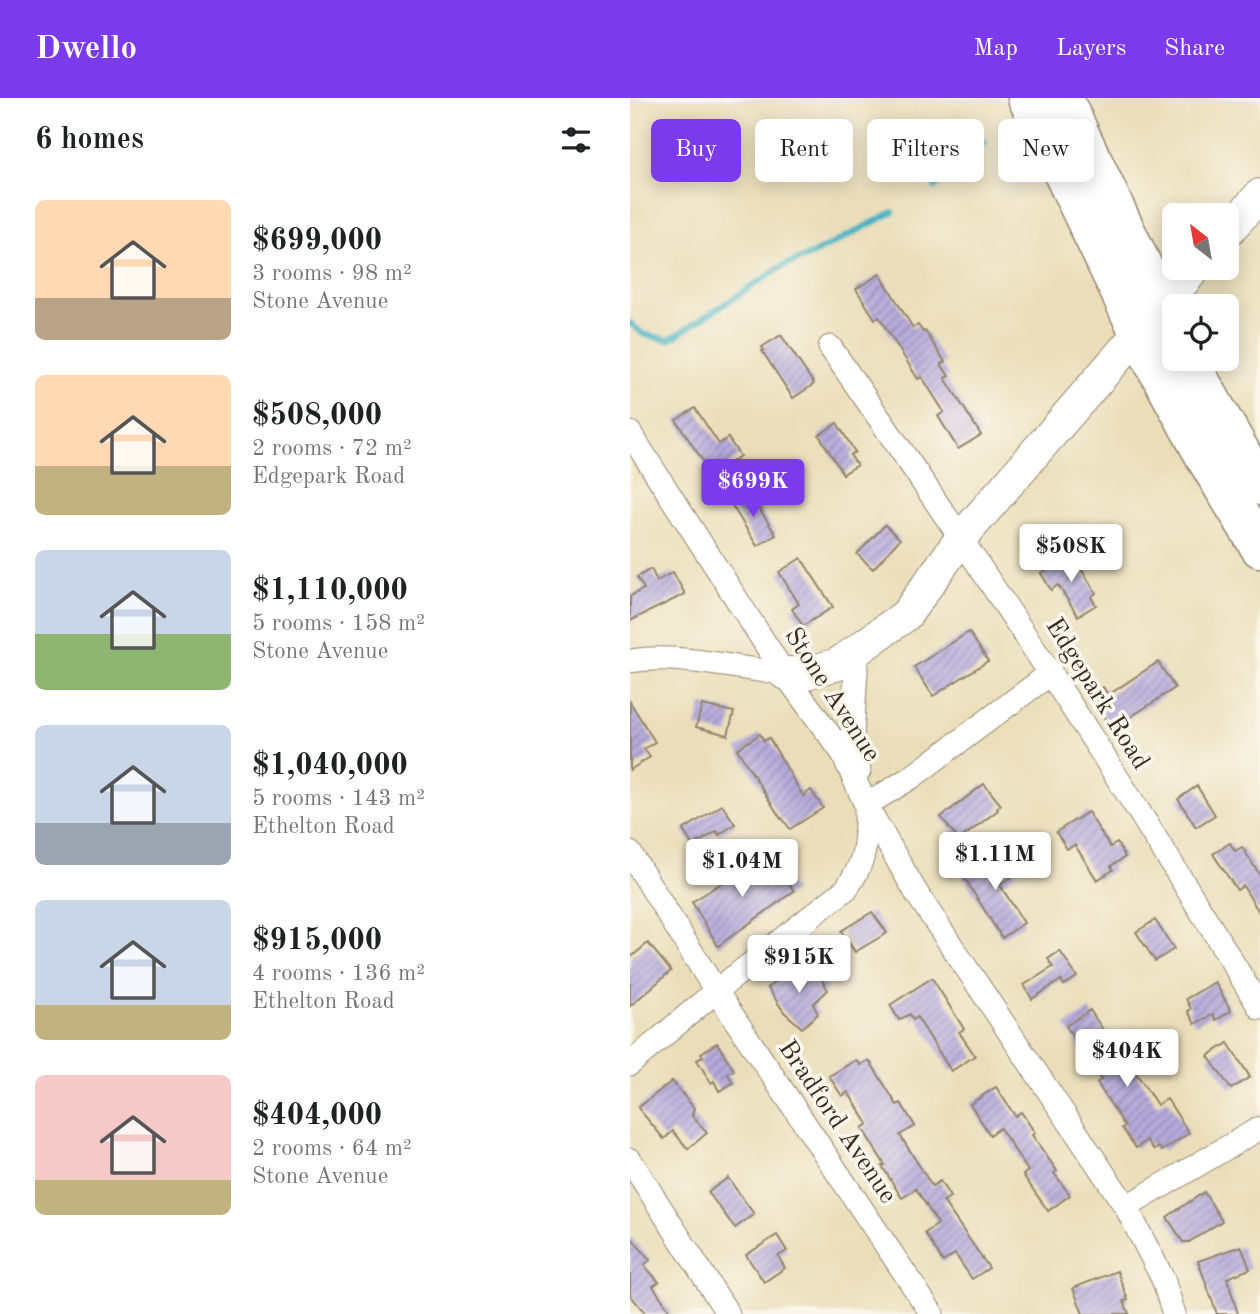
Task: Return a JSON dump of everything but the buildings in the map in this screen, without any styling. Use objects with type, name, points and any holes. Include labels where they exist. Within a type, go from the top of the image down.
[{"type":"highway","points":[[1027,98],[1158,324]]},
{"type":"highway","points":[[1063,98],[1158,324],[1188,428],[1260,548]]},
{"type":"highway","points":[[1195,371],[1260,486]]},
{"type":"street","points":[[1239,219],[1260,195]]},
{"type":"street","points":[[630,661],[691,660],[784,673],[806,673],[838,664],[855,654],[906,615],[962,537],[1158,324],[1187,280]]},
{"type":"street","name":"Edgepark Road","points":[[830,347],[962,537],[1051,673],[1260,1008]]},
{"type":"street","name":"Stone Avenue","points":[[630,433],[784,673],[842,752],[866,806],[917,894],[1126,1207],[1163,1279],[1174,1314]]},
{"type":"street","points":[[630,1064],[716,991],[846,889],[857,874],[866,850],[866,806],[852,737],[855,654]]},
{"type":"street","points":[[866,806],[912,777],[1051,673]]},
{"type":"street","name":"Bradford Avenue","points":[[630,853],[716,991],[932,1314]]},
{"type":"street","points":[[1126,1207],[1260,1128]]},
{"type":"street","points":[[630,1160],[728,1314]]},
{"type":"waterway","points":[[935,187],[985,142]]},
{"type":"waterway","points":[[630,323],[643,334],[669,340],[783,266],[813,254],[893,212]]}]
